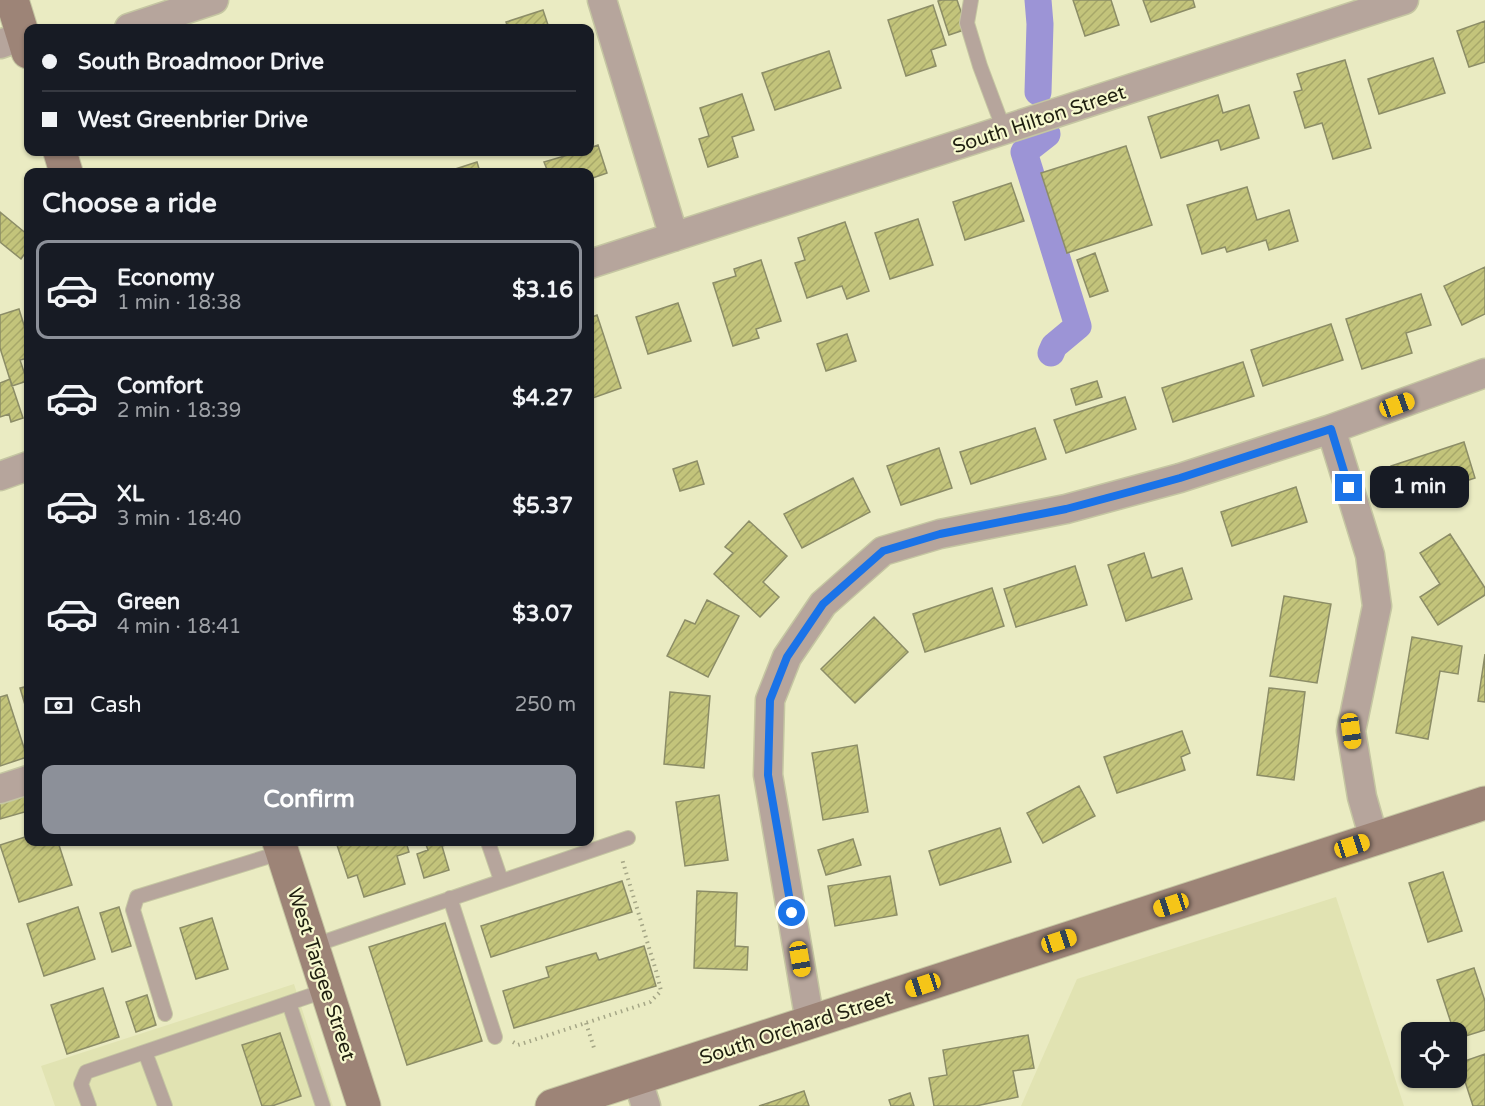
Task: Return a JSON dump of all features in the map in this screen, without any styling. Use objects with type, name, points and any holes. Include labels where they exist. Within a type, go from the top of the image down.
[{"type":"main road","points":[[12,0],[17,44]]},
{"type":"main road","name":"South Orchard Street","points":[[552,1106],[641,1092],[810,1022],[1485,803]]},
{"type":"main road","name":"West Targee Street","points":[[281,847],[364,1106]]},
{"type":"street","points":[[141,24],[214,0]]},
{"type":"street","points":[[602,0],[674,237]]},
{"type":"street","name":"South Hilton Street","points":[[594,263],[1404,0]]},
{"type":"street","points":[[810,1022],[768,775],[770,700],[787,657],[823,604],[883,551],[940,534],[1066,509],[1180,478],[1331,429],[1485,373]]},
{"type":"street","points":[[1331,429],[1370,555],[1377,606],[1351,731],[1362,797],[1374,839]]},
{"type":"street","points":[[0,476],[24,467]]},
{"type":"street","points":[[0,789],[24,781]]},
{"type":"lane","points":[[971,0],[968,23],[980,66],[1004,130]]},
{"type":"lane","points":[[312,946],[623,840]]},
{"type":"lane","points":[[489,846],[501,880]]},
{"type":"lane","points":[[165,1014],[132,910],[137,897],[281,847]]},
{"type":"lane","points":[[450,898],[495,1037]]},
{"type":"lane","points":[[89,1106],[81,1084],[86,1072],[327,990]]},
{"type":"lane","points":[[289,1003],[323,1106]]},
{"type":"lane","points":[[145,1052],[165,1106]]},
{"type":"path","points":[[511,1038],[513,1043],[518,1045],[650,1002],[661,991],[623,840]]},
{"type":"path","points":[[586,1023],[595,1051]]},
{"type":"shaded area","points":[[1336,897],[1404,1106],[1021,1106],[1077,979]]},
{"type":"shaded area","points":[[294,984],[333,1106],[55,1106],[41,1066]]},
{"type":"building","points":[[957,0],[967,29],[949,35],[938,1]]},
{"type":"building","points":[[1073,0],[1111,0],[1119,25],[1085,36]]},
{"type":"building","points":[[1143,0],[1193,0],[1195,7],[1151,22]]},
{"type":"building","points":[[933,5],[946,45],[931,50],[936,66],[906,76],[888,20]]},
{"type":"building","points":[[543,10],[548,24],[507,24],[506,22]]},
{"type":"building","points":[[1485,21],[1485,62],[1469,67],[1457,31]]},
{"type":"building","points":[[829,51],[841,88],[775,110],[762,73]]},
{"type":"building","points":[[1433,58],[1445,93],[1379,114],[1368,79]]},
{"type":"building","points":[[1345,60],[1371,148],[1333,159],[1322,123],[1305,128],[1294,92],[1302,90],[1297,74]]},
{"type":"building","points":[[742,94],[754,130],[732,137],[738,157],[708,167],[699,139],[709,136],[700,108]]},
{"type":"building","points":[[1218,95],[1223,113],[1249,105],[1259,138],[1221,150],[1218,140],[1161,158],[1148,117]]},
{"type":"building","points":[[598,145],[607,173],[594,178],[594,168],[546,168],[544,162],[564,156],[594,156],[594,146]]},
{"type":"building","points":[[1126,146],[1152,225],[1067,253],[1041,173]]},
{"type":"building","points":[[477,162],[479,168],[458,168]]},
{"type":"building","points":[[1011,183],[1024,221],[965,240],[953,202]]},
{"type":"building","points":[[1247,187],[1257,220],[1289,210],[1298,241],[1269,250],[1266,240],[1227,252],[1225,247],[1202,254],[1187,205]]},
{"type":"building","points":[[0,212],[24,232],[24,255],[21,259],[0,242]]},
{"type":"building","points":[[918,219],[933,265],[890,279],[875,233]]},
{"type":"building","points":[[845,222],[869,291],[847,299],[842,286],[807,298],[795,263],[805,260],[798,238]]},
{"type":"building","points":[[1095,253],[1108,291],[1090,297],[1077,260]]},
{"type":"building","points":[[761,260],[781,321],[756,329],[759,338],[733,346],[713,283],[736,276],[734,269]]},
{"type":"building","points":[[1485,267],[1485,314],[1462,325],[1444,286]]},
{"type":"building","points":[[1421,294],[1431,325],[1406,333],[1412,353],[1362,369],[1346,319]]},
{"type":"building","points":[[678,303],[691,341],[648,354],[636,317]]},
{"type":"building","points":[[19,309],[24,325],[24,359],[20,360],[24,382],[12,386],[0,348],[0,315]]},
{"type":"building","points":[[597,315],[621,388],[594,398],[594,316]]},
{"type":"building","points":[[1331,324],[1343,360],[1263,386],[1251,350]]},
{"type":"building","points":[[847,334],[856,361],[826,371],[817,344]]},
{"type":"building","points":[[1243,362],[1254,396],[1173,422],[1162,388]]},
{"type":"building","points":[[10,379],[23,418],[11,422],[9,414],[0,417],[0,383]]},
{"type":"building","points":[[1097,381],[1102,397],[1076,405],[1071,389]]},
{"type":"building","points":[[1125,397],[1136,429],[1066,453],[1054,420]]},
{"type":"building","points":[[1035,428],[1046,459],[971,484],[960,452]]},
{"type":"building","points":[[1464,442],[1475,478],[1402,502],[1391,466]]},
{"type":"building","points":[[939,448],[952,488],[901,505],[887,466]]},
{"type":"building","points":[[697,461],[704,484],[680,491],[673,469]]},
{"type":"building","points":[[853,478],[870,512],[802,548],[784,514]]},
{"type":"building","points":[[1296,487],[1307,522],[1232,546],[1221,512]]},
{"type":"building","points":[[749,521],[787,556],[763,582],[779,597],[760,617],[714,574],[733,553],[725,547]]},
{"type":"building","points":[[1450,534],[1485,588],[1485,595],[1438,625],[1420,597],[1440,584],[1420,553]]},
{"type":"building","points":[[1144,553],[1152,578],[1182,568],[1192,599],[1126,621],[1108,565]]},
{"type":"building","points":[[1075,566],[1087,605],[1016,627],[1004,589]]},
{"type":"building","points":[[992,588],[1004,626],[925,652],[913,614]]},
{"type":"building","points":[[1284,596],[1331,604],[1317,683],[1270,676]]},
{"type":"building","points":[[707,600],[739,616],[708,677],[667,656],[685,620],[695,624]]},
{"type":"building","points":[[874,617],[908,652],[855,703],[821,669]]},
{"type":"building","points":[[1412,637],[1462,646],[1458,674],[1440,671],[1428,739],[1396,733]]},
{"type":"building","points":[[1485,654],[1485,702],[1478,701]]},
{"type":"building","points":[[24,687],[24,702],[20,688]]},
{"type":"building","points":[[1269,688],[1305,692],[1294,780],[1257,775]]},
{"type":"building","points":[[670,692],[710,696],[704,768],[664,764]]},
{"type":"building","points":[[7,695],[24,748],[24,758],[0,766],[0,697]]},
{"type":"building","points":[[1182,731],[1190,753],[1181,757],[1185,770],[1117,793],[1104,757]]},
{"type":"building","points":[[857,745],[868,812],[823,820],[812,753]]},
{"type":"building","points":[[1079,786],[1095,816],[1043,843],[1027,813]]},
{"type":"building","points":[[24,790],[24,812],[0,819],[0,797]]},
{"type":"building","points":[[719,795],[728,860],[685,866],[676,802]]},
{"type":"building","points":[[1000,828],[1011,862],[940,885],[929,851]]},
{"type":"building","points":[[24,837],[24,846],[59,846],[72,885],[19,902],[0,845]]},
{"type":"building","points":[[853,839],[861,865],[826,875],[818,850]]},
{"type":"building","points":[[337,846],[407,846],[409,852],[397,856],[405,884],[364,897],[357,875],[348,878]]},
{"type":"building","points":[[426,846],[442,846],[449,870],[424,878],[417,854],[428,850]]},
{"type":"building","points":[[1443,872],[1462,931],[1428,942],[1409,883]]},
{"type":"building","points":[[890,876],[897,915],[835,926],[828,886]]},
{"type":"building","points":[[622,881],[632,912],[491,957],[481,926]]},
{"type":"building","points":[[697,891],[737,893],[735,946],[748,947],[747,970],[694,968]]},
{"type":"building","points":[[78,907],[95,959],[44,976],[27,924]]},
{"type":"building","points":[[119,907],[131,946],[112,952],[100,913]]},
{"type":"building","points":[[212,918],[228,969],[196,979],[180,928]]},
{"type":"building","points":[[445,923],[482,1041],[407,1065],[369,947]]},
{"type":"building","points":[[644,946],[656,986],[514,1028],[503,991],[549,977],[546,967],[596,953],[599,960]]},
{"type":"building","points":[[1474,968],[1485,1001],[1485,1030],[1467,1036],[1467,1022],[1451,1022],[1437,980]]},
{"type":"building","points":[[103,988],[119,1037],[67,1054],[51,1005]]},
{"type":"building","points":[[147,995],[156,1025],[136,1032],[126,1002]]},
{"type":"building","points":[[280,1033],[301,1096],[272,1106],[262,1106],[242,1045]]},
{"type":"building","points":[[1028,1035],[1034,1068],[1013,1071],[1018,1097],[976,1106],[934,1106],[929,1078],[947,1075],[943,1050]]},
{"type":"building","points":[[1485,1054],[1485,1106],[1473,1106],[1467,1088],[1467,1060]]},
{"type":"building","points":[[804,1091],[809,1106],[759,1106]]},
{"type":"building","points":[[910,1093],[914,1106],[891,1106],[889,1100]]},
{"type":"waterway","points":[[1038,0],[1040,24],[1038,92]]},
{"type":"waterway","points":[[1047,134],[1024,152],[1078,326],[1054,346],[1051,353]]},
{"type":"route","points":[[792,913],[768,775],[770,700],[787,657],[823,604],[883,551],[940,534],[1066,509],[1133,491],[1331,429],[1349,488]]}]
